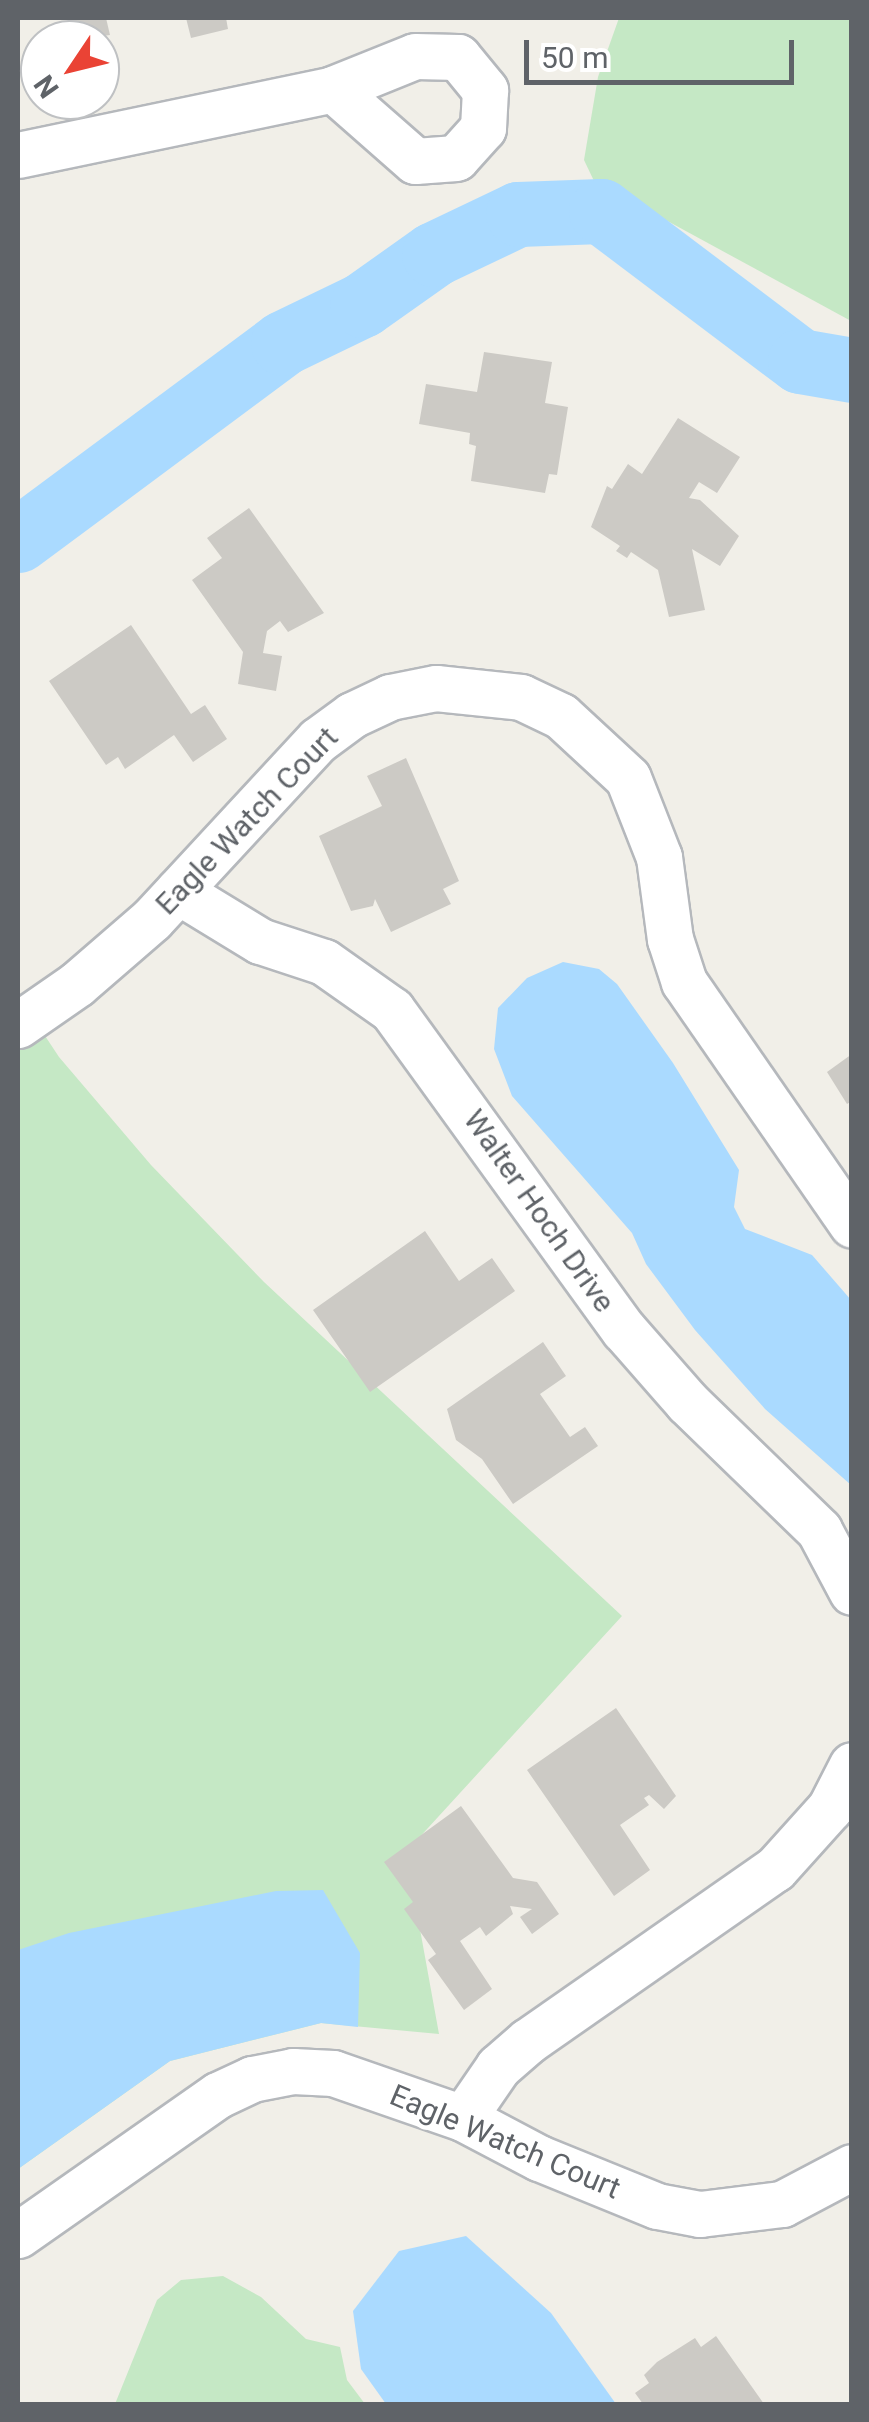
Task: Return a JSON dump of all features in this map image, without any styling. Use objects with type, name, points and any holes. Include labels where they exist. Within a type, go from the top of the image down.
[{"type":"street","points":[[18,156],[334,89]]},
{"type":"street","name":"Eagle Watch Court","points":[[18,1025],[77,984],[178,891],[318,740],[390,697],[475,689],[521,697],[561,716],[628,778],[659,856],[684,982],[852,1224]]},
{"type":"street","name":"Walter Hoch Drive","points":[[178,891],[260,942],[324,962],[392,1010],[624,1330],[687,1402],[819,1530],[852,1592]]},
{"type":"street","points":[[463,2118],[498,2068],[528,2041],[775,1869],[830,1808],[852,1765]]},
{"type":"street","name":"Eagle Watch Court","points":[[18,2235],[218,2096],[252,2079],[293,2071],[333,2073],[463,2118],[556,2165],[657,2206],[700,2214],[782,2204],[852,2167]]},
{"type":"green space","points":[[619,18],[851,18],[851,321],[594,181],[584,160],[598,77]]},
{"type":"green space","points":[[18,995],[59,1057],[151,1165],[264,1282],[622,1616],[406,1852],[439,2034],[321,2023],[170,2061],[18,2169]]},
{"type":"green space","points":[[223,2276],[261,2297],[306,2339],[340,2347],[347,2380],[365,2404],[115,2404],[157,2300],[181,2280]]},
{"type":"water","points":[[563,962],[599,969],[617,984],[673,1063],[739,1170],[734,1207],[745,1229],[812,1255],[851,1300],[851,1485],[765,1409],[695,1330],[646,1264],[632,1233],[512,1096],[494,1049],[498,1008],[527,978]]},
{"type":"water","points":[[323,1890],[360,1953],[358,2027],[321,2023],[170,2061],[18,2169],[18,1950],[69,1933],[276,1891]]},
{"type":"water","points":[[466,2236],[551,2313],[616,2404],[386,2404],[361,2369],[353,2311],[399,2251]]},
{"type":"building","points":[[67,18],[106,20],[67,20]]},
{"type":"building","points":[[186,18],[226,18],[228,29],[191,38]]},
{"type":"building","points":[[484,352],[552,362],[545,403],[568,407],[557,475],[549,474],[545,493],[471,481],[476,446],[469,444],[470,433],[419,424],[426,384],[477,392]]},
{"type":"building","points":[[678,418],[740,457],[717,493],[699,482],[689,498],[700,500],[739,536],[720,566],[692,549],[705,610],[669,617],[658,570],[631,552],[627,558],[616,551],[620,546],[591,527],[607,486],[612,489],[628,464],[642,474]]},
{"type":"building","points":[[249,508],[324,613],[288,632],[280,621],[267,631],[263,653],[282,656],[276,691],[238,684],[243,652],[192,580],[222,558],[207,538]]},
{"type":"building","points":[[131,625],[191,714],[205,705],[227,739],[193,762],[174,735],[125,769],[118,757],[106,765],[49,681]]},
{"type":"building","points":[[406,758],[459,881],[443,889],[451,904],[391,932],[375,899],[373,906],[351,911],[319,836],[382,806],[367,776]]},
{"type":"building","points":[[852,1054],[852,1101],[847,1104],[827,1072]]},
{"type":"building","points":[[425,1231],[459,1281],[492,1258],[515,1291],[370,1392],[313,1310]]},
{"type":"building","points":[[543,1342],[566,1376],[540,1394],[570,1437],[585,1427],[598,1446],[513,1504],[482,1459],[456,1440],[447,1409]]},
{"type":"building","points":[[616,1708],[676,1796],[664,1809],[649,1795],[644,1798],[649,1805],[620,1825],[650,1870],[614,1896],[527,1770]]},
{"type":"building","points":[[461,1806],[513,1878],[537,1882],[559,1914],[532,1934],[520,1917],[532,1909],[510,1906],[513,1914],[486,1936],[480,1927],[460,1941],[492,1989],[464,2010],[428,1960],[436,1954],[404,1909],[413,1902],[384,1862]]},
{"type":"building","points":[[716,2336],[764,2404],[643,2404],[635,2393],[649,2383],[644,2375],[657,2362],[695,2338],[701,2347]]},
{"type":"waterway","points":[[18,540],[283,343],[362,305],[434,254],[518,214],[601,211],[800,361],[852,370]]}]
